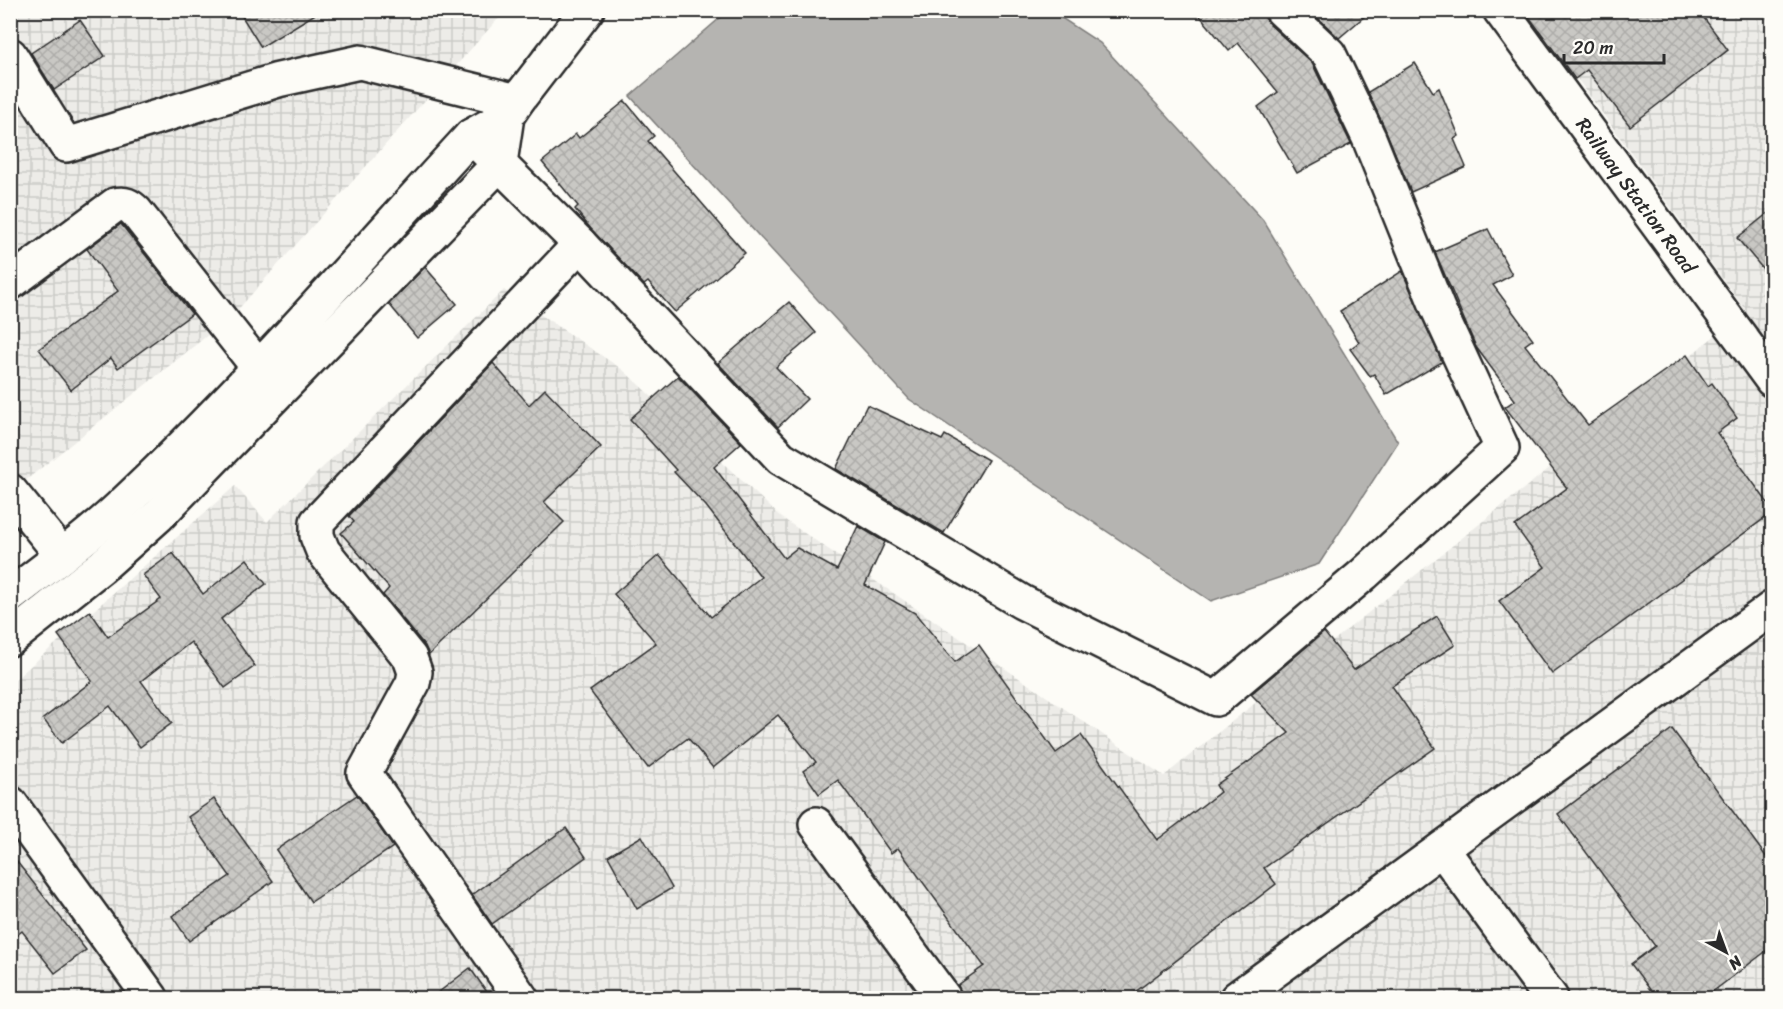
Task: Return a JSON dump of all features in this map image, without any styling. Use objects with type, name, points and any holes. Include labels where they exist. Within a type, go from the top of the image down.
[{"type":"street","points":[[10,596],[119,508],[187,442],[471,136],[512,108],[587,10]]},
{"type":"street","points":[[471,136],[580,244],[781,458],[1022,602],[1216,699],[1364,574],[1502,448],[1438,309],[1369,138],[1329,54],[1282,10]]},
{"type":"street","name":"Railway Station Road","points":[[1500,10],[1773,380]]},
{"type":"street","points":[[10,55],[66,145],[278,80],[360,62],[512,108]]},
{"type":"street","points":[[10,639],[101,567],[158,516],[500,163],[512,108]]},
{"type":"street","points":[[10,283],[115,205],[123,204],[136,212],[258,367]]},
{"type":"street","points":[[521,999],[364,773],[413,683],[415,672],[410,658],[323,550],[316,536],[317,522],[580,244]]},
{"type":"street","points":[[10,490],[62,555]]},
{"type":"street","points":[[1237,999],[1773,608]]},
{"type":"street","points":[[10,803],[151,999]]},
{"type":"street","points":[[816,824],[944,999]]},
{"type":"street","points":[[1442,849],[1551,999]]},
{"type":"shaded area","points":[[11,11],[505,11],[233,315],[11,492]]},
{"type":"shaded area","points":[[728,11],[1051,11],[1100,43],[1263,220],[1398,442],[1319,564],[1211,601],[909,399],[630,96]]},
{"type":"shaded area","points":[[1528,11],[1772,11],[1772,998],[11,998],[10,684],[235,486],[267,522],[504,290],[623,370],[782,518],[1164,776],[1746,311]]},
{"type":"building","points":[[238,10],[322,10],[261,47]]},
{"type":"building","points":[[1195,10],[1264,10],[1264,16],[1269,24],[1312,63],[1351,144],[1297,173],[1258,107],[1278,92],[1238,43],[1229,51]]},
{"type":"building","points":[[1310,10],[1372,10],[1339,38]]},
{"type":"building","points":[[1524,10],[1698,10],[1728,50],[1630,126],[1587,70],[1575,79]]},
{"type":"building","points":[[80,20],[105,56],[54,90],[31,53]]},
{"type":"building","points":[[1415,63],[1433,92],[1439,88],[1459,136],[1454,139],[1466,167],[1411,192],[1368,92]]},
{"type":"building","points":[[625,101],[654,136],[648,141],[745,253],[675,312],[648,282],[644,285],[591,229],[575,209],[578,206],[542,162],[576,134],[579,138]]},
{"type":"building","points":[[1773,209],[1773,281],[1737,238]]},
{"type":"building","points":[[121,224],[192,314],[118,368],[111,358],[71,390],[39,349],[118,291],[87,249]]},
{"type":"building","points":[[1488,229],[1512,275],[1493,285],[1533,339],[1525,345],[1588,425],[1687,355],[1708,386],[1712,383],[1737,418],[1717,433],[1773,510],[1552,674],[1499,601],[1545,567],[1515,526],[1567,488],[1505,407],[1515,400],[1476,347],[1435,252]]},
{"type":"building","points":[[425,267],[457,304],[417,338],[389,304]]},
{"type":"building","points":[[1402,271],[1442,362],[1386,395],[1374,374],[1370,376],[1350,349],[1359,342],[1340,311]]},
{"type":"building","points":[[789,302],[816,333],[776,367],[807,399],[778,427],[718,363]]},
{"type":"building","points":[[493,363],[529,405],[545,389],[601,447],[544,502],[564,522],[429,655],[425,646],[383,595],[389,588],[341,533],[354,522],[349,516]]},
{"type":"building","points":[[678,376],[741,443],[714,467],[784,558],[797,548],[837,570],[858,526],[885,542],[865,585],[915,613],[955,662],[979,645],[1056,753],[1081,735],[1157,840],[1220,792],[1216,785],[1289,733],[1251,694],[1324,632],[1354,670],[1437,616],[1455,645],[1392,686],[1435,748],[1264,868],[1276,884],[1126,999],[962,999],[958,985],[984,966],[898,848],[891,853],[838,780],[819,794],[803,771],[816,762],[778,715],[713,768],[688,738],[648,768],[590,691],[656,643],[614,594],[659,555],[711,617],[761,577],[706,506],[630,419]]},
{"type":"building","points":[[867,405],[942,440],[945,435],[988,460],[944,533],[836,469]]},
{"type":"building","points":[[173,553],[203,594],[247,559],[266,584],[221,619],[255,666],[225,688],[191,642],[141,681],[172,723],[140,747],[110,706],[62,743],[43,719],[92,681],[58,635],[90,611],[108,637],[161,599],[143,575]]},
{"type":"building","points":[[1672,729],[1773,866],[1773,946],[1703,999],[1657,999],[1631,964],[1655,946],[1558,814]]},
{"type":"building","points":[[357,795],[393,847],[311,902],[276,850]]},
{"type":"building","points":[[214,799],[273,881],[189,941],[172,916],[230,876],[188,817]]},
{"type":"building","points":[[566,828],[586,857],[492,924],[472,895]]},
{"type":"building","points":[[642,836],[672,888],[637,909],[608,856]]},
{"type":"building","points":[[10,853],[86,950],[55,973],[22,931],[10,941]]},
{"type":"building","points":[[470,968],[492,999],[430,999]]}]
